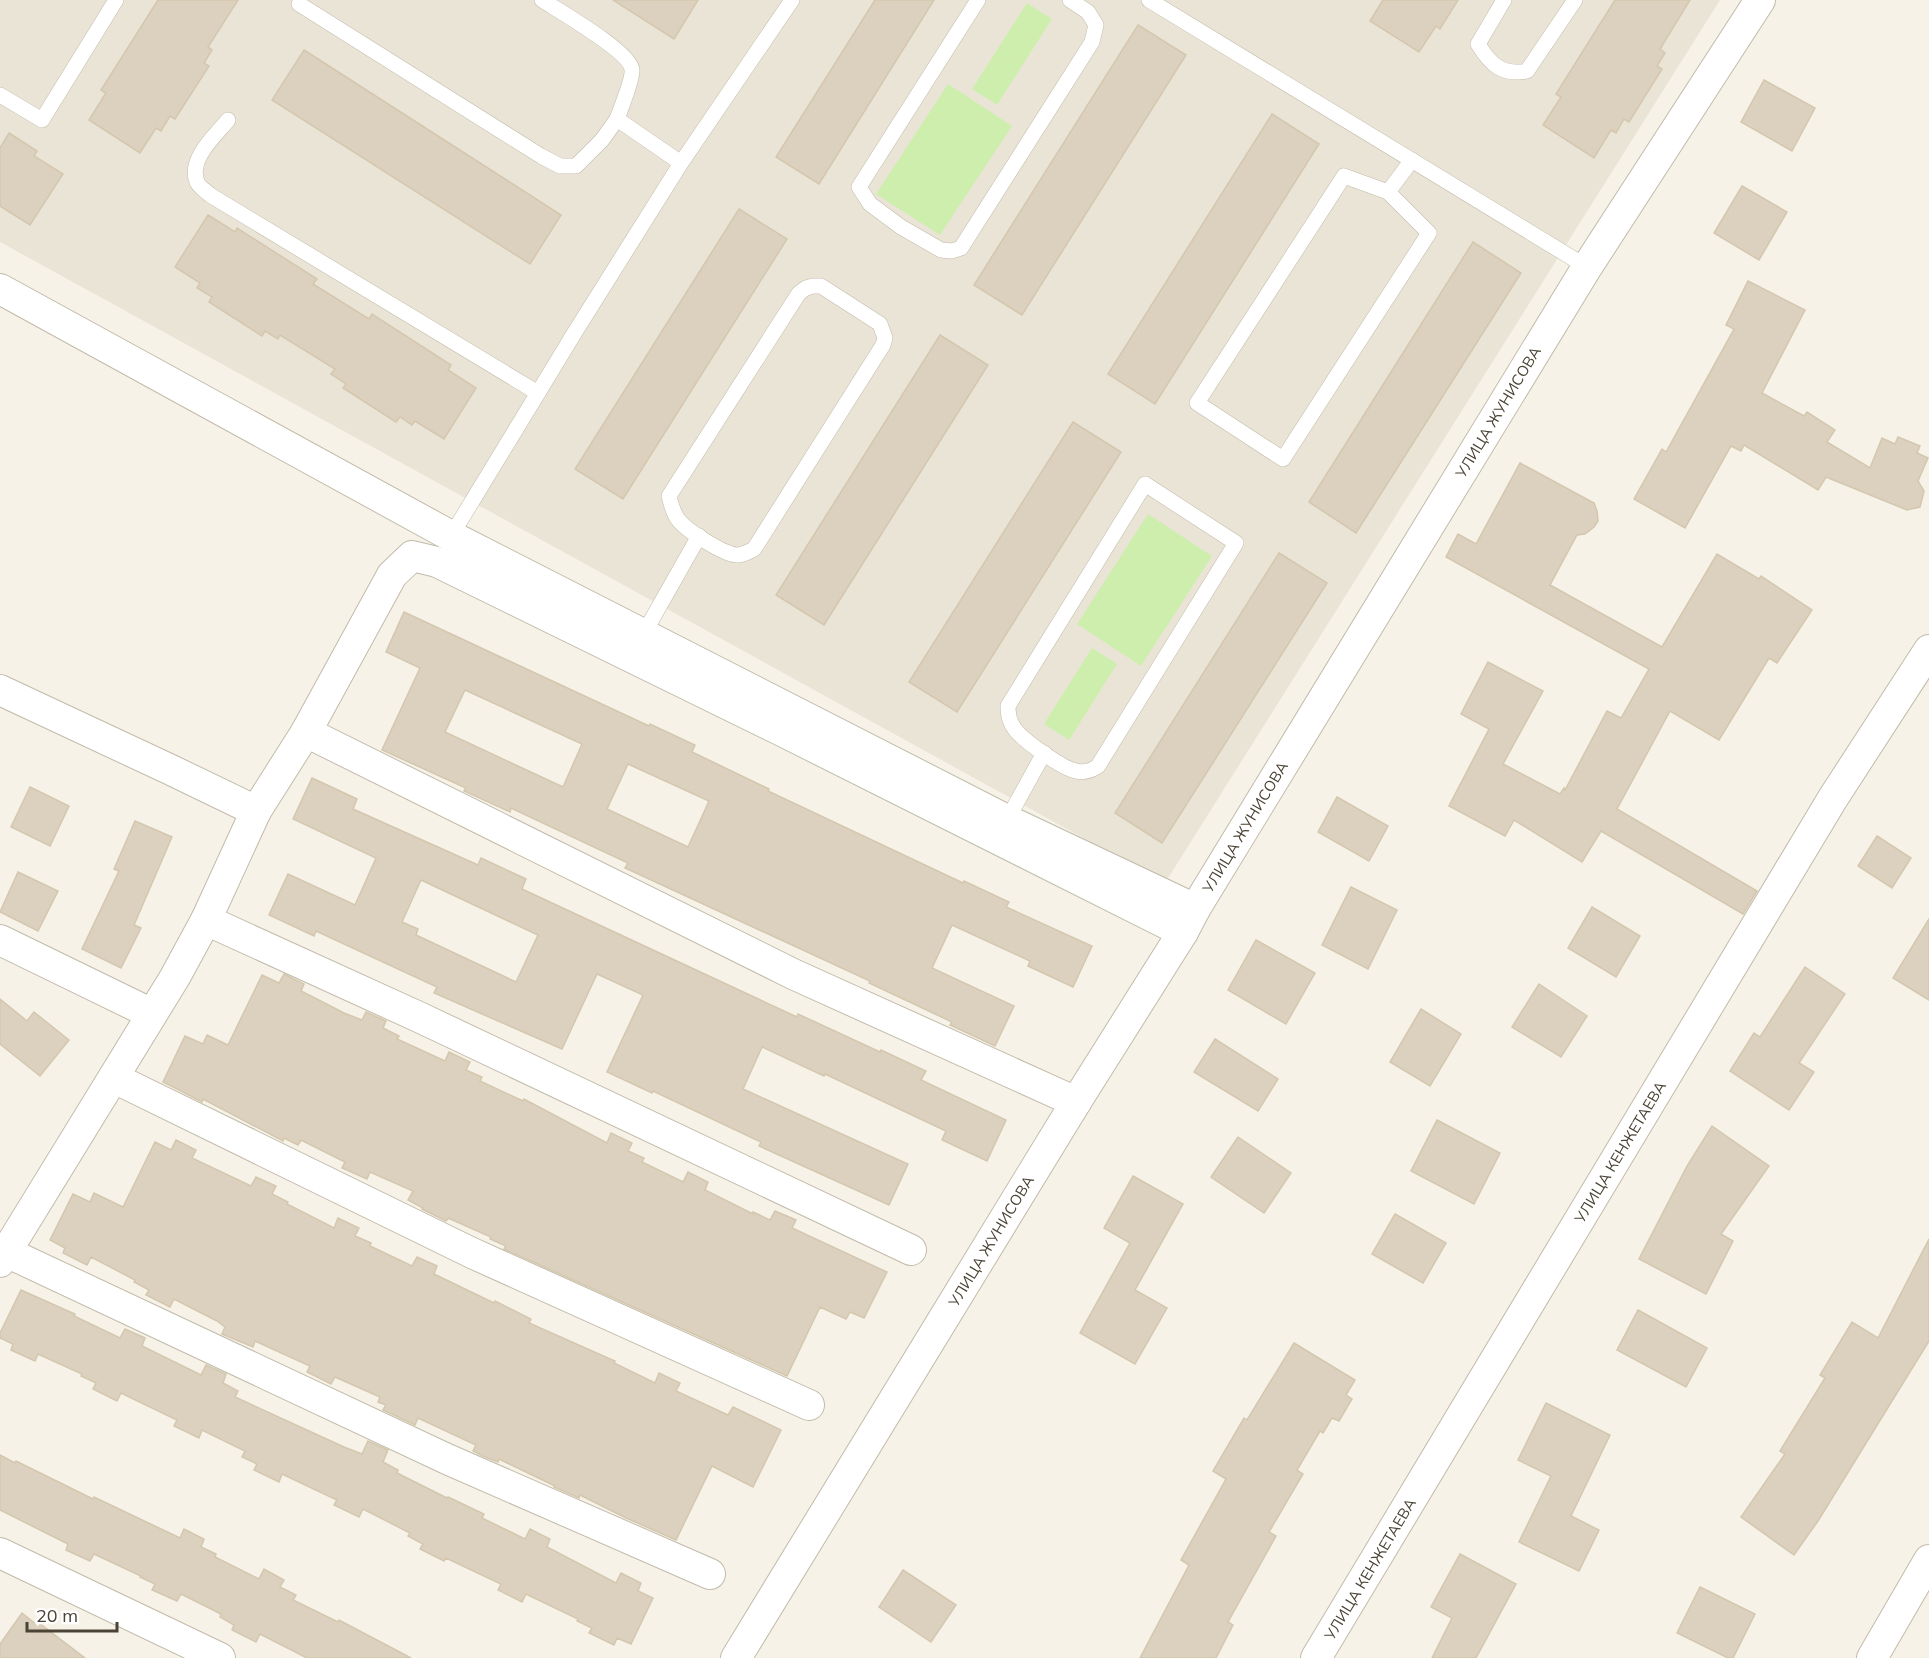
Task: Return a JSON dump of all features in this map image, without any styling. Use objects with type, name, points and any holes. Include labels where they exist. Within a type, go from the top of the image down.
[{"type":"street","name":"УЛИЦА ЖУНИСОВА","points":[[736,1658],[1587,267],[1760,0]]},
{"type":"street","points":[[0,289],[451,536],[1007,820],[1189,920]]},
{"type":"street","points":[[710,1574],[447,1459],[2,1255],[176,977],[206,920],[256,811],[306,732],[392,575],[412,556],[437,562],[761,721],[1189,920]]},
{"type":"street","name":"УЛИЦА КЕНЖЕТАЕВА","points":[[1316,1658],[1827,808],[1929,650]]},
{"type":"street","points":[[0,690],[256,811]]},
{"type":"street","points":[[306,732],[793,974],[1076,1102]]},
{"type":"street","points":[[206,920],[432,1023],[911,1250]]},
{"type":"street","points":[[0,940],[152,1014]]},
{"type":"street","points":[[114,1078],[472,1253],[809,1405]]},
{"type":"street","points":[[0,1553],[220,1658]]},
{"type":"street","points":[[1872,1658],[1929,1560]]},
{"type":"lane","points":[[0,94],[42,120],[116,0]]},
{"type":"lane","points":[[299,4],[541,156],[560,165],[576,166],[602,140],[617,119],[632,71],[629,61],[603,40],[542,0]]},
{"type":"lane","points":[[451,536],[681,163],[792,0]]},
{"type":"lane","points":[[978,0],[860,187],[870,204],[901,227],[941,250],[952,251],[961,248],[1092,42],[1096,25],[1088,12],[1070,0]]},
{"type":"lane","points":[[1149,0],[1587,267]]},
{"type":"lane","points":[[1504,0],[1478,44],[1494,65],[1506,72],[1515,73],[1527,71],[1575,0]]},
{"type":"lane","points":[[617,119],[681,163]]},
{"type":"lane","points":[[228,120],[200,155],[195,170],[197,183],[210,195],[538,393]]},
{"type":"lane","points":[[1388,192],[1412,160]]},
{"type":"lane","points":[[1344,176],[1388,192],[1429,233],[1283,459],[1197,403],[1344,176]]},
{"type":"lane","points":[[821,286],[880,324],[885,338],[883,345],[754,549],[738,555],[728,554],[699,536],[677,518],[669,496],[799,293],[806,288],[821,286]]},
{"type":"lane","points":[[1145,484],[1236,543],[1098,766],[1082,772],[1072,771],[1044,753],[1022,738],[1014,729],[1009,718],[1008,706],[1145,484]]},
{"type":"lane","points":[[644,635],[699,536]]},
{"type":"lane","points":[[1007,820],[1044,753]]},
{"type":"shaded area","points":[[0,0],[1720,0],[1165,883],[0,242]]},
{"type":"green space","points":[[1027,3],[1052,19],[997,105],[972,89]]},
{"type":"green space","points":[[948,84],[1012,126],[940,235],[876,194]]},
{"type":"green space","points":[[1148,514],[1212,556],[1141,666],[1077,624]]},
{"type":"green space","points":[[1092,648],[1117,664],[1069,740],[1044,724]]},
{"type":"building","points":[[158,0],[238,0],[208,47],[212,50],[204,63],[209,66],[175,119],[170,116],[161,131],[156,128],[140,153],[89,120],[106,93],[101,90]]},
{"type":"building","points":[[613,0],[698,0],[674,39]]},
{"type":"building","points":[[875,0],[934,0],[819,184],[776,157]]},
{"type":"building","points":[[1383,0],[1458,0],[1440,29],[1436,26],[1419,52],[1370,21]]},
{"type":"building","points":[[1615,0],[1690,0],[1660,49],[1665,53],[1657,66],[1662,69],[1629,122],[1624,119],[1616,133],[1611,130],[1594,158],[1543,125],[1561,97],[1556,94]]},
{"type":"building","points":[[1138,25],[1186,55],[1022,315],[974,285]]},
{"type":"building","points":[[304,50],[561,215],[530,264],[272,100]]},
{"type":"building","points":[[1764,80],[1815,108],[1792,151],[1741,122]]},
{"type":"building","points":[[1272,114],[1319,144],[1155,404],[1108,374]]},
{"type":"building","points":[[9,133],[37,151],[34,156],[63,174],[30,225],[0,206],[0,148]]},
{"type":"building","points":[[1742,186],[1787,212],[1759,260],[1714,233]]},
{"type":"building","points":[[739,209],[787,239],[623,499],[575,469]]},
{"type":"building","points":[[208,215],[235,232],[237,228],[317,279],[313,284],[369,319],[372,314],[451,365],[448,370],[476,388],[444,439],[415,421],[412,425],[400,417],[396,422],[343,388],[346,384],[331,374],[335,369],[280,335],[278,339],[265,331],[262,336],[209,302],[212,297],[197,288],[200,283],[175,267]]},
{"type":"building","points":[[1473,242],[1521,273],[1356,533],[1309,502]]},
{"type":"building","points":[[1748,281],[1805,310],[1762,393],[1804,416],[1807,412],[1835,430],[1827,442],[1870,468],[1882,438],[1895,444],[1898,437],[1920,446],[1917,453],[1928,458],[1918,481],[1924,491],[1920,507],[1907,510],[1826,477],[1818,490],[1744,445],[1741,451],[1731,446],[1685,528],[1634,499],[1662,449],[1666,452],[1734,329],[1726,325]]},
{"type":"building","points":[[940,335],[988,365],[824,625],[776,595]]},
{"type":"building","points":[[1073,422],[1121,452],[957,712],[909,682]]},
{"type":"building","points":[[1520,463],[1594,503],[1597,511],[1598,521],[1585,534],[1577,535],[1550,585],[1662,647],[1717,554],[1759,579],[1761,576],[1812,610],[1777,663],[1769,658],[1719,740],[1670,711],[1617,809],[1757,891],[1743,914],[1601,831],[1582,862],[1514,820],[1505,836],[1449,806],[1489,729],[1461,714],[1488,662],[1543,691],[1503,764],[1560,794],[1564,788],[1565,790],[1607,711],[1621,718],[1649,669],[1446,557],[1458,534],[1476,544]]},
{"type":"building","points":[[1279,553],[1327,583],[1162,843],[1115,813]]},
{"type":"building","points":[[404,612],[649,726],[650,724],[695,745],[692,752],[769,789],[768,791],[963,883],[964,881],[1009,902],[1006,907],[1092,946],[1073,987],[1028,966],[1030,961],[952,925],[932,968],[1014,1006],[995,1046],[950,1025],[952,1022],[869,983],[870,981],[625,868],[628,863],[511,808],[510,812],[464,791],[466,788],[382,750],[420,668],[386,652]],"holes":[[[465,690],[582,744],[563,787],[445,732]],[[628,764],[709,801],[688,847],[607,809]]]},
{"type":"building","points":[[312,778],[357,799],[353,809],[478,865],[481,858],[526,879],[522,889],[797,1017],[798,1014],[926,1071],[921,1080],[1006,1120],[987,1161],[942,1140],[946,1131],[762,1047],[743,1089],[908,1164],[889,1205],[759,1146],[761,1142],[653,1091],[652,1093],[607,1072],[643,995],[597,974],[562,1049],[434,993],[437,987],[316,931],[314,936],[269,915],[288,874],[355,905],[376,858],[293,819]],"holes":[[[421,880],[538,935],[516,982],[416,935],[418,929],[402,922]]]},
{"type":"building","points":[[30,787],[69,806],[50,846],[11,827]]},
{"type":"building","points":[[1337,797],[1388,826],[1369,861],[1318,832]]},
{"type":"building","points":[[135,821],[172,837],[134,925],[141,928],[121,968],[82,949],[119,871],[114,869]]},
{"type":"building","points":[[1877,836],[1911,858],[1892,888],[1858,866]]},
{"type":"building","points":[[18,872],[58,891],[38,931],[0,912]]},
{"type":"building","points":[[1351,887],[1397,910],[1368,969],[1322,945]]},
{"type":"building","points":[[1592,907],[1640,936],[1616,977],[1568,948]]},
{"type":"building","points":[[1929,919],[1929,1000],[1893,978]]},
{"type":"building","points":[[1256,940],[1315,973],[1286,1024],[1228,990]]},
{"type":"building","points":[[1805,967],[1845,994],[1799,1063],[1814,1072],[1789,1110],[1730,1071],[1754,1033],[1760,1037]]},
{"type":"building","points":[[284,974],[304,984],[301,991],[344,1013],[362,1020],[366,1012],[386,1021],[383,1028],[399,1036],[397,1039],[445,1061],[449,1052],[470,1062],[466,1070],[482,1077],[480,1081],[523,1101],[524,1099],[607,1143],[611,1133],[632,1143],[628,1151],[644,1158],[642,1162],[683,1182],[688,1172],[708,1182],[705,1190],[753,1214],[753,1212],[770,1220],[775,1211],[796,1220],[792,1228],[887,1272],[864,1318],[850,1312],[846,1319],[820,1307],[787,1376],[504,1249],[506,1246],[490,1239],[491,1237],[448,1218],[446,1221],[408,1200],[413,1191],[370,1172],[367,1179],[342,1168],[345,1162],[301,1140],[298,1145],[284,1138],[283,1141],[203,1099],[202,1102],[163,1082],[185,1036],[203,1044],[207,1035],[228,1045],[262,975],[279,983]]},
{"type":"building","points":[[1539,984],[1587,1016],[1561,1057],[1512,1027]]},
{"type":"building","points":[[0,999],[27,1021],[34,1012],[69,1040],[40,1076],[0,1044]]},
{"type":"building","points":[[1421,1009],[1461,1034],[1430,1086],[1390,1062]]},
{"type":"building","points":[[1215,1039],[1278,1079],[1258,1111],[1194,1072]]},
{"type":"building","points":[[1437,1120],[1500,1153],[1474,1204],[1411,1171]]},
{"type":"building","points":[[1712,1126],[1769,1166],[1721,1234],[1733,1241],[1706,1294],[1639,1259],[1687,1166]]},
{"type":"building","points":[[1238,1137],[1291,1173],[1264,1213],[1211,1177]]},
{"type":"building","points":[[176,1140],[196,1150],[192,1158],[251,1186],[256,1177],[276,1186],[272,1194],[288,1202],[287,1204],[334,1228],[338,1218],[359,1228],[355,1236],[371,1243],[370,1246],[412,1266],[417,1257],[437,1266],[434,1274],[531,1319],[529,1323],[615,1361],[614,1363],[655,1383],[659,1373],[680,1383],[676,1391],[728,1415],[733,1407],[781,1430],[753,1487],[712,1466],[676,1540],[580,1495],[579,1498],[554,1487],[499,1459],[498,1462],[483,1456],[473,1451],[476,1445],[418,1418],[415,1425],[383,1410],[386,1405],[378,1402],[380,1397],[335,1377],[331,1384],[307,1372],[310,1366],[255,1341],[253,1347],[222,1334],[225,1327],[217,1321],[174,1299],[170,1307],[146,1295],[149,1290],[134,1282],[135,1280],[91,1257],[87,1265],[63,1253],[65,1248],[50,1240],[73,1194],[90,1202],[94,1193],[123,1207],[155,1142],[171,1150]]},
{"type":"building","points":[[1133,1176],[1183,1204],[1135,1290],[1167,1308],[1135,1364],[1080,1333],[1130,1243],[1104,1228]]},
{"type":"building","points":[[1395,1214],[1446,1243],[1423,1283],[1372,1254]]},
{"type":"building","points":[[1929,1239],[1929,1341],[1818,1521],[1794,1555],[1741,1517],[1785,1454],[1780,1451],[1825,1378],[1820,1375],[1852,1322],[1878,1338]]},
{"type":"building","points":[[21,1290],[75,1314],[74,1316],[120,1338],[125,1329],[145,1338],[142,1346],[201,1375],[206,1365],[226,1374],[223,1383],[238,1391],[235,1397],[344,1447],[362,1454],[368,1441],[388,1450],[383,1462],[398,1470],[397,1473],[484,1514],[482,1518],[525,1539],[530,1529],[550,1539],[547,1547],[616,1583],[621,1573],[641,1583],[638,1591],[653,1598],[631,1644],[617,1638],[614,1645],[589,1633],[592,1628],[577,1621],[578,1619],[526,1594],[522,1602],[498,1590],[501,1584],[446,1558],[444,1561],[420,1549],[423,1544],[408,1536],[410,1533],[363,1509],[359,1517],[334,1505],[337,1500],[282,1474],[279,1482],[254,1470],[257,1464],[242,1457],[245,1451],[202,1430],[199,1438],[174,1426],[177,1420],[121,1393],[117,1401],[93,1389],[96,1383],[81,1376],[82,1374],[38,1354],[35,1361],[11,1350],[13,1344],[0,1338],[0,1333]]},
{"type":"building","points":[[1638,1310],[1707,1348],[1686,1387],[1617,1350]]},
{"type":"building","points":[[1294,1343],[1355,1380],[1346,1395],[1352,1399],[1339,1421],[1332,1418],[1323,1433],[1320,1431],[1297,1470],[1303,1474],[1269,1532],[1276,1536],[1228,1622],[1233,1625],[1216,1658],[1140,1658],[1189,1565],[1181,1560],[1226,1479],[1213,1471],[1244,1418],[1247,1420]]},
{"type":"building","points":[[1546,1403],[1610,1435],[1571,1516],[1599,1530],[1579,1571],[1519,1542],[1551,1476],[1518,1460]]},
{"type":"building","points":[[0,1455],[180,1538],[184,1529],[204,1539],[201,1547],[216,1554],[215,1557],[259,1579],[264,1569],[284,1580],[280,1587],[296,1595],[293,1600],[338,1622],[339,1620],[411,1658],[307,1658],[260,1634],[256,1642],[232,1630],[234,1625],[220,1617],[221,1614],[181,1594],[177,1601],[152,1590],[155,1584],[94,1554],[90,1561],[66,1550],[68,1544],[0,1510]]},
{"type":"building","points":[[1460,1554],[1516,1584],[1476,1658],[1432,1658],[1452,1618],[1431,1607]]},
{"type":"building","points":[[903,1570],[956,1605],[931,1642],[879,1607]]},
{"type":"building","points":[[1700,1587],[1755,1614],[1733,1658],[1728,1658],[1677,1633]]},
{"type":"building","points":[[22,1613],[85,1658],[0,1658],[0,1644]]}]
